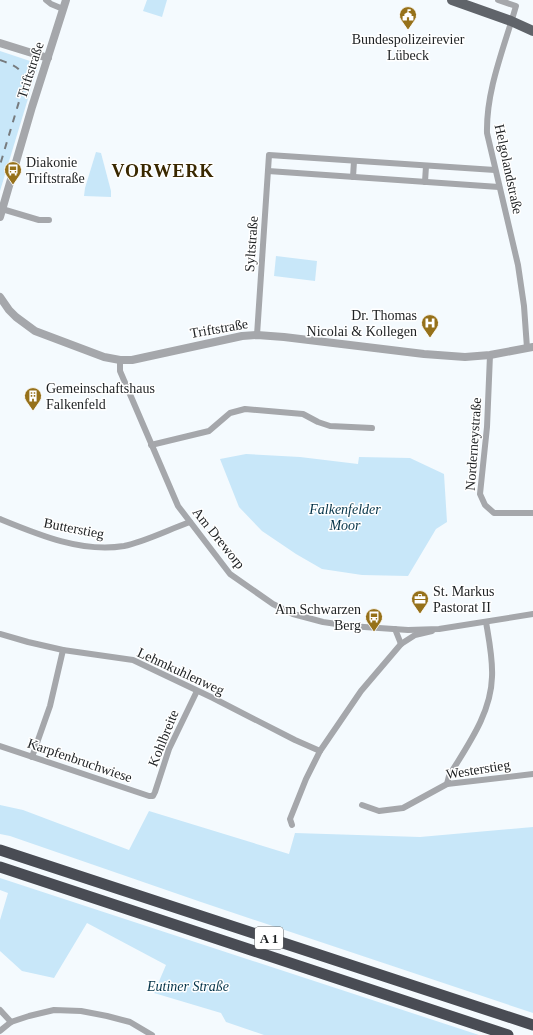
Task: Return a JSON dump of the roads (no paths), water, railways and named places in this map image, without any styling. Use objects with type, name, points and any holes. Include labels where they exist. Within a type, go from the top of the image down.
[{"type":"highway","name":"A 1","points":[[0,850],[533,1025]]},
{"type":"highway","name":"A 1","points":[[0,867],[508,1035]]},
{"type":"main road","points":[[452,0],[511,21],[533,31]]},
{"type":"street","points":[[46,0],[63,9]]},
{"type":"street","name":"Triftstraße","points":[[1,213],[66,0]]},
{"type":"street","name":"Helgolandstraße","points":[[498,0],[516,6],[492,88],[487,118],[487,133],[518,266],[530,347]]},
{"type":"street","points":[[0,43],[48,58]]},
{"type":"street","name":"Syltstraße","points":[[257,335],[269,155],[354,161]]},
{"type":"street","points":[[353,177],[354,161],[495,170]]},
{"type":"street","points":[[425,182],[426,166]]},
{"type":"street","points":[[268,171],[499,187]]},
{"type":"street","points":[[1,213],[39,220],[49,220]]},
{"type":"street","name":"Triftstraße","points":[[0,297],[16,317],[35,331],[104,357],[120,360],[132,360],[242,336],[257,335],[424,354],[465,357],[490,355],[530,347]]},
{"type":"street","name":"Norderneystraße","points":[[490,355],[487,427],[480,494],[484,506],[494,513],[533,513]]},
{"type":"street","name":"Am Dreworp","points":[[120,360],[120,371],[178,506],[230,574],[273,604],[293,614],[323,622],[350,626],[395,629],[439,629],[533,614]]},
{"type":"street","points":[[152,445],[209,430],[230,413],[245,409],[303,414],[318,422],[330,426],[372,428]]},
{"type":"street","name":"Butterstieg","points":[[0,519],[55,539],[96,548],[126,546],[190,522]]},
{"type":"street","points":[[448,784],[449,776],[486,710],[491,693],[492,659],[486,622]]},
{"type":"street","points":[[395,629],[401,644]]},
{"type":"street","points":[[292,825],[290,819],[306,779],[320,751],[361,691],[401,644],[416,635],[439,629]]},
{"type":"street","name":"Lehmkuhlenweg","points":[[0,634],[63,650],[133,660],[320,751]]},
{"type":"street","points":[[32,757],[50,706],[63,650]]},
{"type":"street","name":"Kohlbreite","points":[[153,796],[169,749],[197,691]]},
{"type":"street","name":"Karpfenbruchwiese","points":[[0,746],[149,796],[153,796]]},
{"type":"street","name":"Westerstieg","points":[[362,805],[379,811],[404,808],[448,784],[533,774]]},
{"type":"street","points":[[0,1010],[11,1022]]},
{"type":"street","points":[[0,1031],[11,1022],[54,1010],[81,1011],[108,1016],[130,1022],[152,1035]]},
{"type":"railway","points":[[0,60],[17,68],[24,79],[24,85],[0,165]]},
{"type":"place","name":"Bundespolizeirevier Lübeck","points":[[408,30]]},
{"type":"place","name":"Diakonie Triftstraße","points":[[13,185]]},
{"type":"place","name":"Dr. Thomas Nicolai & Kollegen","points":[[430,338]]},
{"type":"place","name":"Gemeinschaftshaus Falkenfeld","points":[[33,411]]},
{"type":"place","name":"St. Markus Pastorat II","points":[[420,614]]},
{"type":"place","name":"Am Schwarzen Berg","points":[[374,632]]},
{"type":"district","name":"VORWERK","points":[[163,171]]},
{"type":"park label","name":"Falkenfelder Moor","points":[[345,518]]},
{"type":"park label","name":"Eutiner Straße","points":[[188,986]]}]
